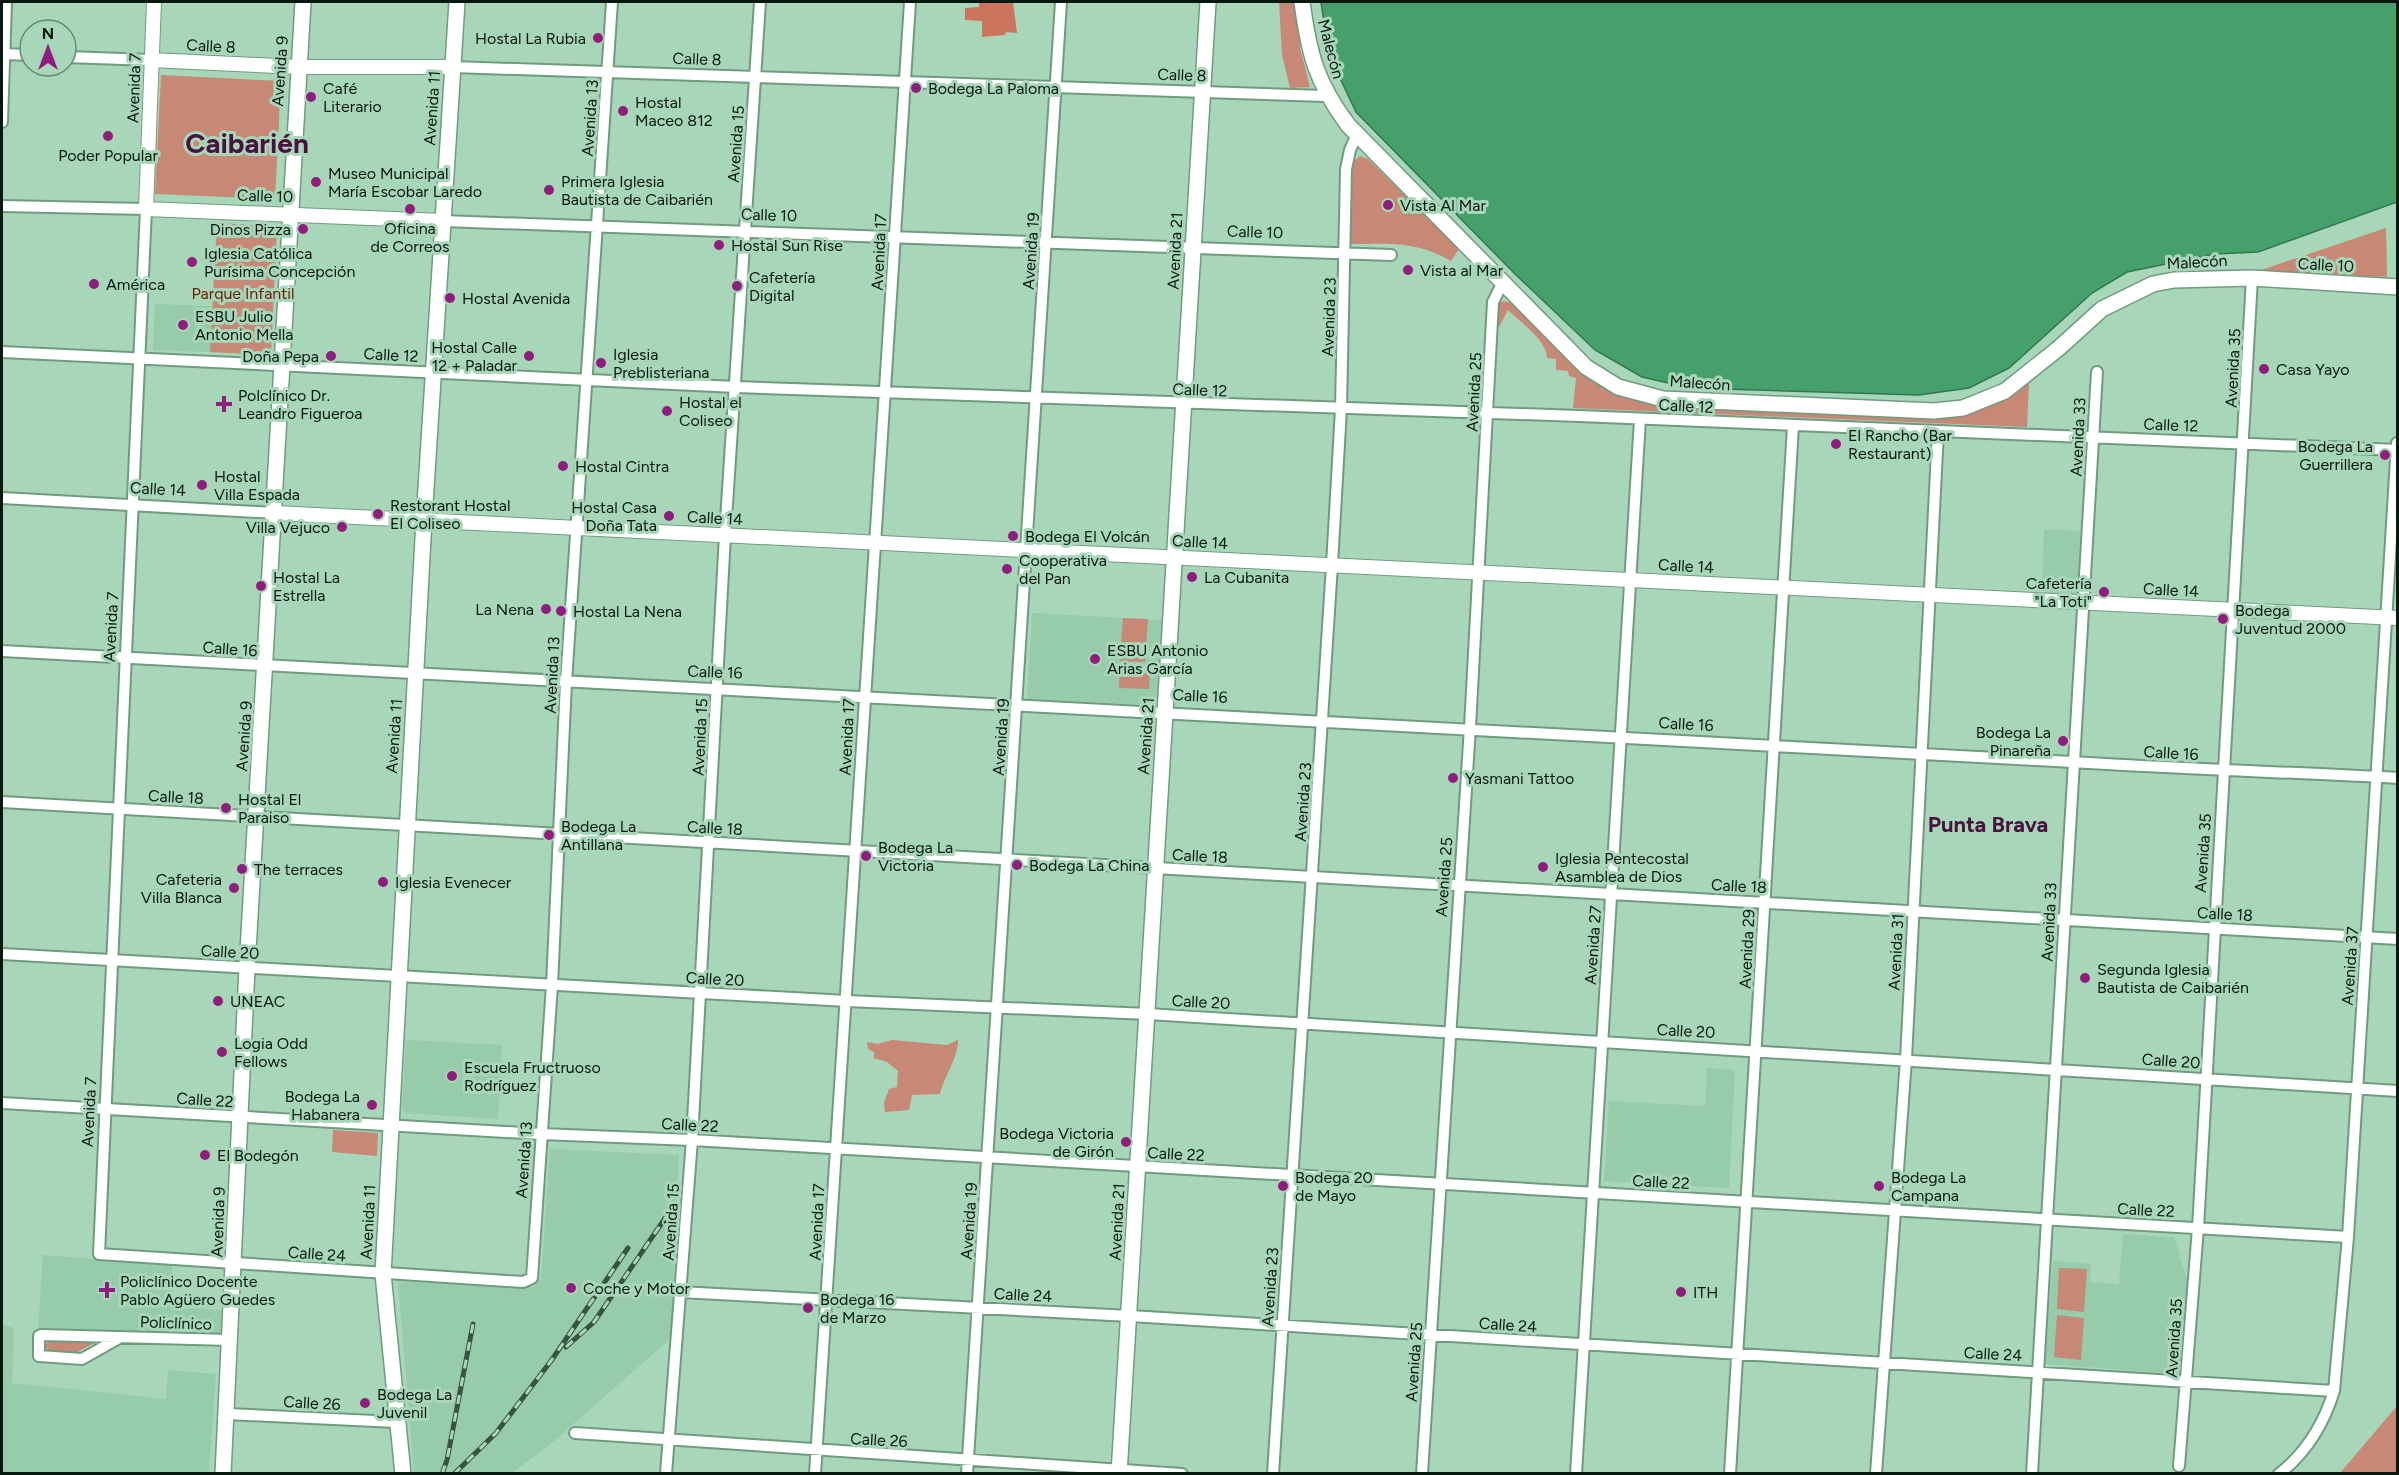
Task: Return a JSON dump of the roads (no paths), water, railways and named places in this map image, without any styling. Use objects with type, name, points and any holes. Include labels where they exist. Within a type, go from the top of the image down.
[{"type":"main road","name":"Avenida 9","points":[[223,1473],[247,968],[303,2]]},
{"type":"main road","name":"Avenida 11","points":[[403,1473],[396,1422],[383,1274],[406,825],[457,2]]},
{"type":"main road","name":"Avenida 21","points":[[1119,1472],[1208,2]]},
{"type":"main road","name":"Malecón","points":[[1302,2],[1317,72],[1326,96],[1358,134],[1502,284],[1586,367],[1618,387],[1640,395],[1688,402],[1934,411],[1963,408],[2005,391],[2051,355],[2102,309],[2131,292],[2174,280],[2252,278]]},
{"type":"main road","name":"Calle 10","points":[[2252,278],[2397,287]]},
{"type":"street","points":[[2,122],[6,2]]},
{"type":"street","name":"Avenida 7","points":[[99,1254],[154,2]]},
{"type":"street","name":"Avenida 13","points":[[532,1278],[561,834],[566,682],[612,2]]},
{"type":"street","name":"Avenida 15","points":[[666,1473],[692,1140],[725,535],[759,2]]},
{"type":"street","name":"Avenida 17","points":[[815,1473],[848,1001],[864,694],[886,393],[910,2]]},
{"type":"street","name":"Avenida 19","points":[[967,1473],[989,1158],[1061,2]]},
{"type":"street","points":[[4,54],[18,55]]},
{"type":"street","name":"Calle 8","points":[[78,57],[299,67],[453,67],[1326,96]]},
{"type":"street","name":"Avenida 23","points":[[1273,1473],[1304,1023],[1341,409],[1347,169],[1350,150],[1358,134]]},
{"type":"street","name":"Calle 10","points":[[2,206],[1391,255]]},
{"type":"street","name":"Avenida 35","points":[[2179,1466],[2198,1228],[2213,928],[2234,610],[2252,278]]},
{"type":"street","name":"Avenida 25","points":[[1422,1473],[1470,726],[1493,302],[1502,284]]},
{"type":"street","name":"Calle 12","points":[[2,352],[736,387],[1640,419],[2397,450]]},
{"type":"street","name":"Avenida 33","points":[[2032,1473],[2097,372]]},
{"type":"street","name":"Avenida 27","points":[[1576,1473],[1640,419]]},
{"type":"street","name":"Avenida 29","points":[[1730,1473],[1793,426]]},
{"type":"street","name":"Avenida 31","points":[[1876,1473],[1906,1059],[1924,753],[1938,432]]},
{"type":"street","name":"Avenida 37","points":[[2279,1473],[2306,1446],[2328,1410],[2334,1391],[2348,1237],[2376,777],[2393,618],[2397,443]]},
{"type":"street","name":"Calle 14","points":[[2,498],[2393,618]]},
{"type":"street","name":"Calle 16","points":[[2,651],[566,682],[718,687],[1323,718],[2074,762],[2397,778]]},
{"type":"street","name":"Calle 18","points":[[2,802],[2397,939]]},
{"type":"street","name":"Calle 20","points":[[2,954],[398,974],[848,1001],[1148,1014],[2056,1068],[2397,1091]]},
{"type":"street","name":"Calle 22","points":[[2,1103],[240,1118],[692,1140],[2348,1237]]},
{"type":"street","name":"Calle 24","points":[[99,1254],[523,1282],[532,1278]]},
{"type":"street","name":"Calle 24","points":[[680,1292],[1282,1325],[2334,1391]]},
{"type":"street","name":"Policlínico","points":[[121,1337],[82,1359],[39,1356],[41,1335],[121,1337],[231,1340]]},
{"type":"street","name":"Calle 26","points":[[227,1414],[396,1422]]},
{"type":"street","name":"Calle 26","points":[[575,1433],[1119,1472],[1182,1473]]},
{"type":"railway","points":[[566,1347],[594,1322],[668,1214]]},
{"type":"railway","points":[[454,1474],[496,1433],[551,1361],[628,1248]]},
{"type":"railway","points":[[442,1474],[447,1460],[473,1324]]},
{"type":"place","name":"Hostal La Rubia","points":[[598,38]]},
{"type":"place","name":"Bodega La Paloma","points":[[916,88]]},
{"type":"place","name":"Café Literario","points":[[311,97]]},
{"type":"place","name":"Hostal Maceo 812","points":[[623,111]]},
{"type":"place","name":"Poder Popular","points":[[108,136]]},
{"type":"place","name":"Museo Municipal María Escobar Laredo","points":[[316,182]]},
{"type":"place","name":"Primera Iglesia Bautista de Caibarién","points":[[549,190]]},
{"type":"place","name":"Vista Al Mar","points":[[1388,205]]},
{"type":"place","name":"Oficina de Correos","points":[[410,209]]},
{"type":"place","name":"Dinos Pizza","points":[[303,229]]},
{"type":"place","name":"Hostal Sun Rise","points":[[719,245]]},
{"type":"place","name":"Iglesia Católica Purísima Concepción","points":[[192,262]]},
{"type":"place","name":"Vista al Mar","points":[[1408,270]]},
{"type":"place","name":"América","points":[[94,284]]},
{"type":"place","name":"Cafetería Digital","points":[[737,286]]},
{"type":"place","name":"Hostal Avenida","points":[[450,298]]},
{"type":"place","name":"ESBU Julio Antonio Mella","points":[[183,325]]},
{"type":"place","name":"Doña Pepa","points":[[331,356]]},
{"type":"place","name":"Hostal Calle 12 + Paladar","points":[[529,356]]},
{"type":"place","name":"Iglesia Preblisteriana","points":[[601,363]]},
{"type":"place","name":"Casa Yayo","points":[[2264,369]]},
{"type":"place","name":"Polclínico Dr. Leandro Figueroa","points":[[224,404]]},
{"type":"place","name":"Hostal el Coliseo","points":[[667,411]]},
{"type":"place","name":"El Rancho (Bar Restaurant)","points":[[1836,444]]},
{"type":"place","name":"Bodega La Guerrillera","points":[[2385,455]]},
{"type":"place","name":"Hostal Cintra","points":[[563,466]]},
{"type":"place","name":"Hostal Villa Espada","points":[[202,485]]},
{"type":"place","name":"Restorant Hostal El Coliseo","points":[[378,514]]},
{"type":"place","name":"Hostal Casa Doña Tata","points":[[669,516]]},
{"type":"place","name":"Villa Vejuco","points":[[342,527]]},
{"type":"place","name":"Bodega El Volcán","points":[[1013,536]]},
{"type":"place","name":"Cooperativa del Pan","points":[[1007,569]]},
{"type":"place","name":"La Cubanita","points":[[1192,577]]},
{"type":"place","name":"Hostal La Estrella","points":[[261,586]]},
{"type":"place","name":"Cafetería \"La Toti\"","points":[[2104,592]]},
{"type":"place","name":"La Nena","points":[[546,609]]},
{"type":"place","name":"Hostal La Nena","points":[[561,611]]},
{"type":"place","name":"Bodega Juventud 2000","points":[[2223,619]]},
{"type":"place","name":"ESBU Antonio Arias García","points":[[1095,659]]},
{"type":"place","name":"Bodega La Pinareña","points":[[2063,741]]},
{"type":"place","name":"Yasmani Tattoo","points":[[1453,778]]},
{"type":"place","name":"Hostal El Paraiso","points":[[226,808]]},
{"type":"place","name":"Bodega La Antillana","points":[[549,835]]},
{"type":"place","name":"Bodega La Victoria","points":[[866,856]]},
{"type":"place","name":"Bodega La China","points":[[1017,865]]},
{"type":"place","name":"Iglesia Pentecostal Asamblea de Dios","points":[[1543,867]]},
{"type":"place","name":"The terraces","points":[[242,869]]},
{"type":"place","name":"Iglesia Evenecer","points":[[383,882]]},
{"type":"place","name":"Cafeteria Villa Blanca","points":[[234,888]]},
{"type":"place","name":"Segunda Iglesia Bautista de Caibarién","points":[[2085,978]]},
{"type":"place","name":"UNEAC","points":[[218,1001]]},
{"type":"place","name":"Logia Odd Fellows","points":[[222,1052]]},
{"type":"place","name":"Escuela Fructruoso Rodríguez","points":[[452,1076]]},
{"type":"place","name":"Bodega La Habanera","points":[[372,1105]]},
{"type":"place","name":"Bodega Victoria de Girón","points":[[1126,1142]]},
{"type":"place","name":"El Bodegón","points":[[205,1155]]},
{"type":"place","name":"Bodega 20 de Mayo","points":[[1283,1186]]},
{"type":"place","name":"Bodega La Campana","points":[[1879,1186]]},
{"type":"place","name":"Coche y Motor","points":[[571,1288]]},
{"type":"place","name":"Policlínico Docente Pablo Agüero Guedes","points":[[107,1290]]},
{"type":"place","name":"ITH","points":[[1681,1292]]},
{"type":"place","name":"Bodega 16 de Marzo","points":[[808,1308]]},
{"type":"place","name":"Bodega La Juvenil","points":[[365,1403]]},
{"type":"district","name":"Caibarién","points":[[247,143]]},
{"type":"district","name":"Punta Brava","points":[[1988,824]]},
{"type":"park label","name":"Parque Infantil","points":[[243,293]]}]
